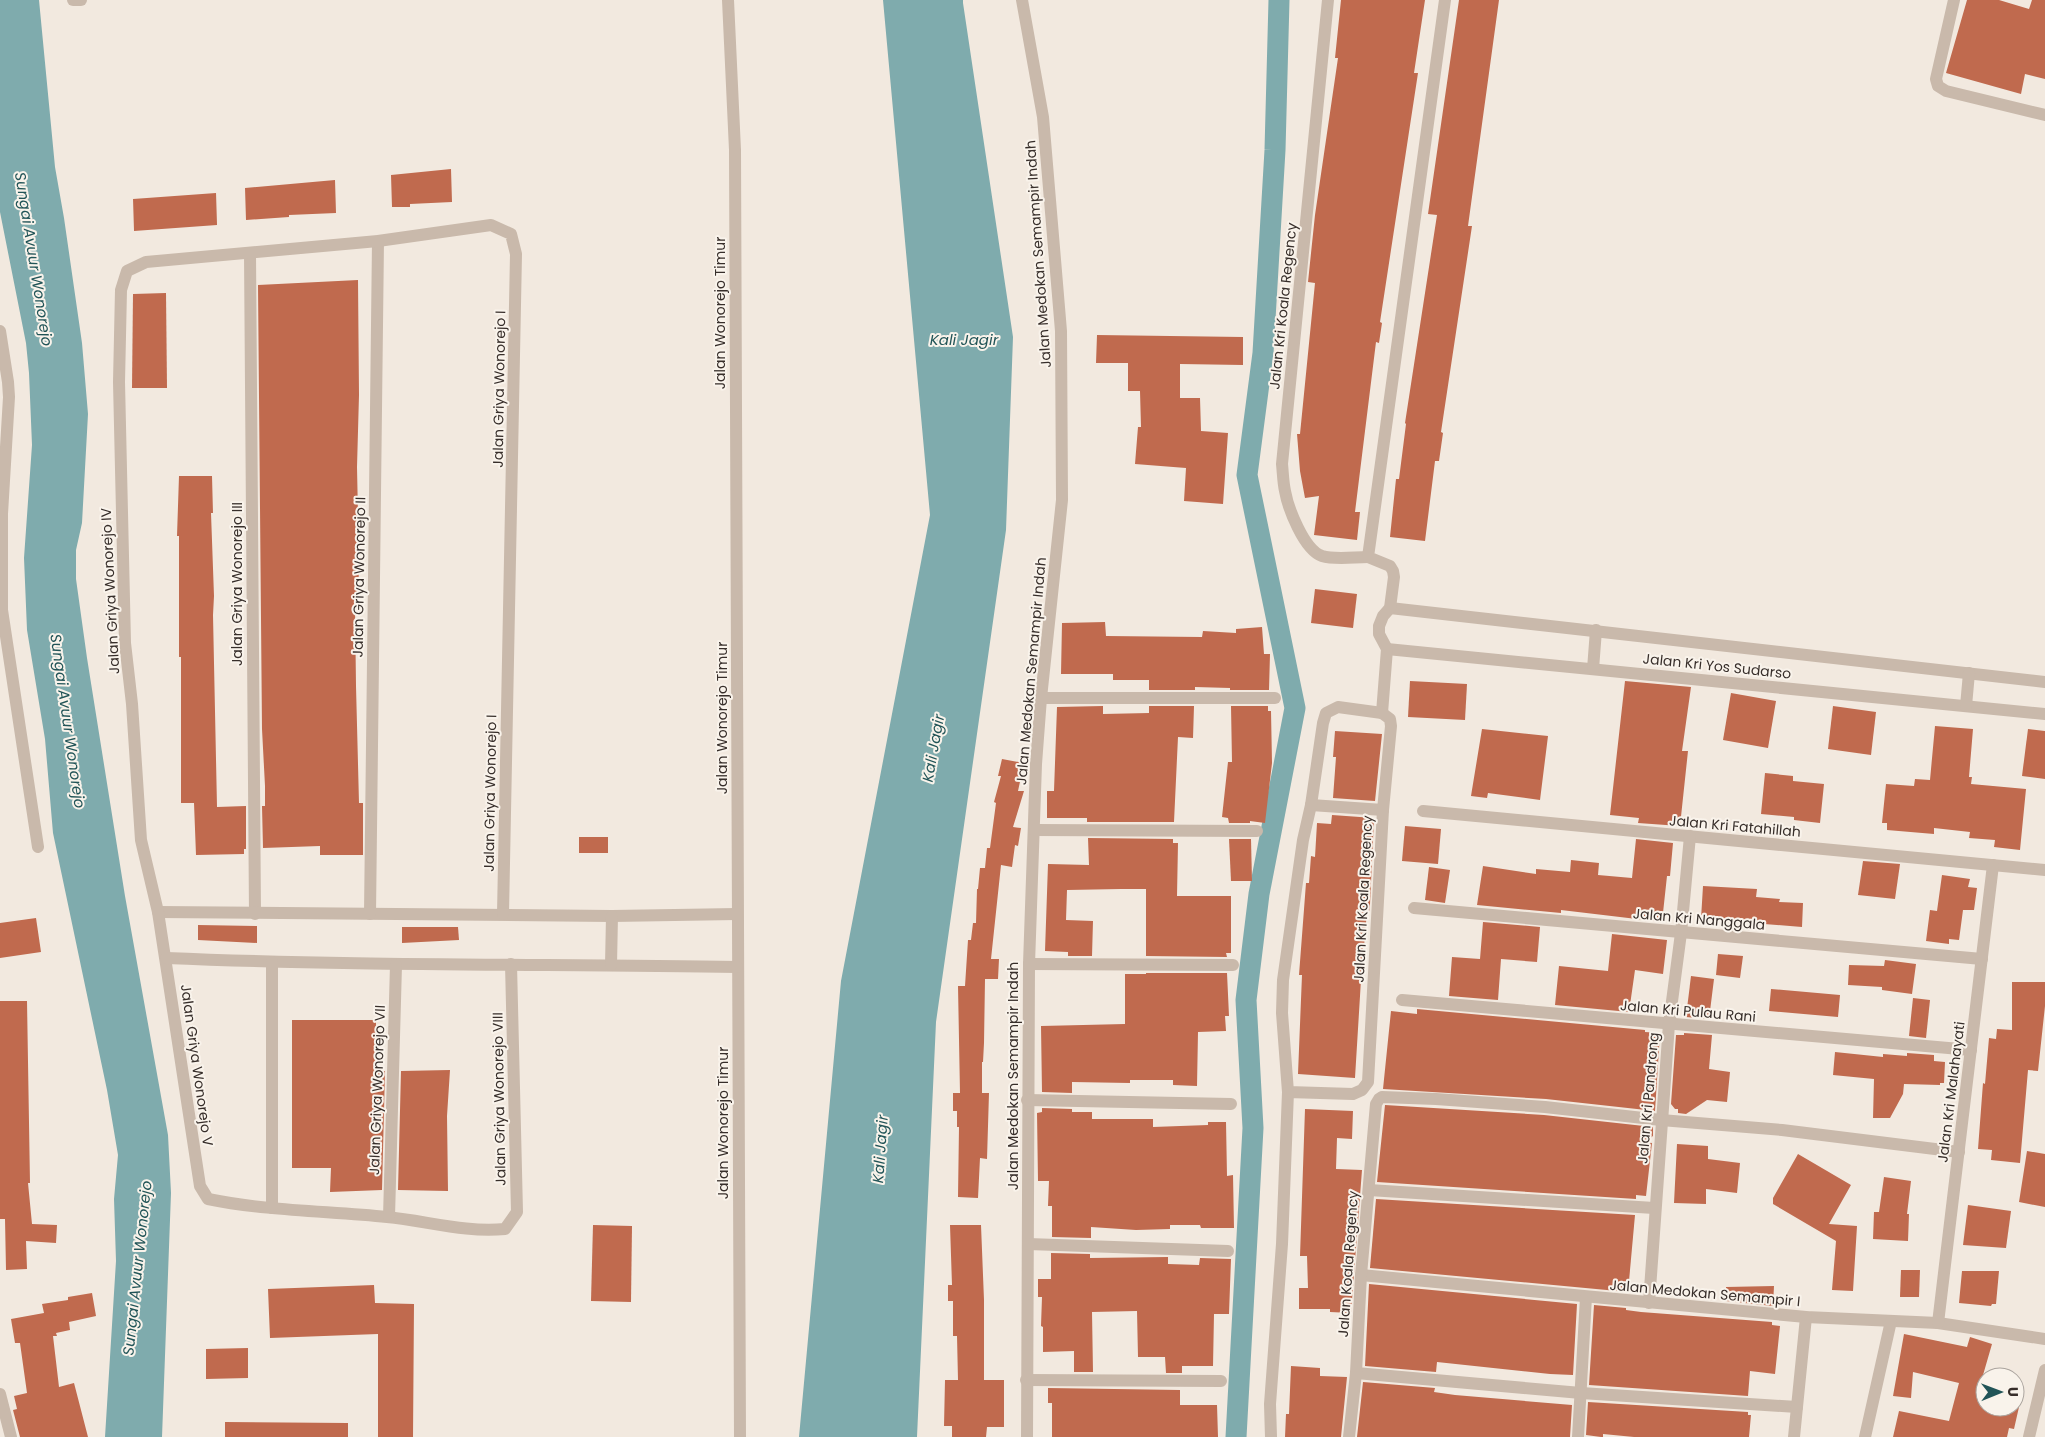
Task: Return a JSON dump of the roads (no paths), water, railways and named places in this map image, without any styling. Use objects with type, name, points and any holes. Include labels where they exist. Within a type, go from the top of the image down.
[{"type":"street","points":[[73,0],[81,0]]},
{"type":"street","name":"Jalan Wonorejo Timur","points":[[728,0],[735,150],[740,1437]]},
{"type":"street","name":"Jalan Medokan Semampir Indah","points":[[1022,0],[1044,118],[1061,331],[1062,500],[1040,698],[1028,964],[1027,1437]]},
{"type":"street","name":"Jalan Kri Koala Regency","points":[[1288,1092],[1353,1094],[1362,1090],[1368,1082],[1383,810],[1391,726],[1386,716],[1387,649],[1379,634],[1379,626],[1382,616],[1390,608],[1394,571],[1385,563],[1368,557],[1323,556],[1314,552],[1309,547],[1293,515],[1285,491],[1282,464],[1328,0]]},
{"type":"street","points":[[1368,557],[1445,0]]},
{"type":"street","points":[[1954,0],[1936,79],[1938,86],[1946,91],[2045,115]]},
{"type":"street","name":"Jalan Griya Wonorejo I","points":[[146,262],[378,241],[491,225],[511,234],[516,254],[503,914]]},
{"type":"street","name":"Jalan Griya Wonorejo II","points":[[370,914],[378,241]]},
{"type":"street","name":"Jalan Griya Wonorejo III","points":[[250,254],[255,914]]},
{"type":"street","name":"Jalan Griya Wonorejo IV","points":[[146,262],[127,271],[121,290],[119,382],[124,643],[132,704],[141,840],[158,912],[166,958]]},
{"type":"street","points":[[0,331],[9,397],[1,514],[2,610],[38,847]]},
{"type":"street","name":"Jalan Kri Yos Sudarso","points":[[1390,608],[2045,682]]},
{"type":"street","points":[[1593,668],[1596,630]]},
{"type":"street","name":"Jalan Kri Yos Sudarso","points":[[1387,649],[2045,714]]},
{"type":"street","points":[[1966,706],[1968,673]]},
{"type":"street","points":[[1040,698],[1275,698]]},
{"type":"street","points":[[1271,1437],[1270,1404],[1282,1244],[1288,1092],[1282,1013],[1283,980],[1303,840],[1311,805],[1326,713],[1338,707],[1386,716]]},
{"type":"street","points":[[1311,805],[1383,810]]},
{"type":"street","name":"Jalan Kri Fatahillah","points":[[1423,811],[2045,870]]},
{"type":"street","points":[[1034,830],[1257,832]]},
{"type":"street","name":"Jalan Kri Pandrong","points":[[1648,1302],[1669,1024],[1681,933],[1690,836]]},
{"type":"street","name":"Jalan Kri Malahayati","points":[[1938,1322],[1994,865]]},
{"type":"street","name":"Jalan Kri Nanggala","points":[[1414,908],[1982,959]]},
{"type":"street","points":[[158,912],[612,916],[738,914]]},
{"type":"street","points":[[611,965],[612,916]]},
{"type":"street","points":[[166,958],[396,964],[737,967]]},
{"type":"street","name":"Jalan Griya Wonorejo V","points":[[166,958],[200,1186],[208,1199],[272,1208]]},
{"type":"street","points":[[272,962],[272,1208],[389,1217]]},
{"type":"street","name":"Jalan Griya Wonorejo VII","points":[[389,1217],[396,964]]},
{"type":"street","name":"Jalan Griya Wonorejo VIII","points":[[389,1217],[484,1231],[505,1229],[517,1212],[511,964]]},
{"type":"street","points":[[1028,964],[1233,965]]},
{"type":"street","name":"Jalan Kri Pulau Rani","points":[[1402,1000],[1971,1050]]},
{"type":"street","name":"Jalan Koala Regency","points":[[1349,1437],[1356,1373],[1361,1275],[1376,1104],[1378,1099],[1382,1097],[1436,1099],[1545,1107],[1661,1120]]},
{"type":"street","points":[[1027,1100],[1231,1104]]},
{"type":"street","points":[[1661,1120],[1782,1130],[1959,1152]]},
{"type":"street","points":[[1369,1190],[1654,1208]]},
{"type":"street","points":[[1028,1244],[1228,1250]]},
{"type":"street","name":"Jalan Medokan Semampir I","points":[[1361,1275],[1806,1317],[1938,1322],[2045,1339]]},
{"type":"street","points":[[1578,1437],[1586,1297]]},
{"type":"street","points":[[1794,1437],[1806,1317]]},
{"type":"street","points":[[1865,1437],[1891,1321]]},
{"type":"street","points":[[2029,1437],[2045,1370]]},
{"type":"street","points":[[1356,1373],[1581,1393],[1797,1408]]},
{"type":"street","points":[[1026,1380],[1221,1381]]},
{"type":"street","points":[[0,1394],[11,1437]]},
{"type":"water","name":"Sungai Avuur Wonorejo","points":[[0,0],[39,0],[55,167],[82,343],[88,414],[82,523],[76,550],[76,579],[125,896],[168,1135],[171,1193],[162,1437],[105,1437],[116,1261],[114,1199],[118,1155],[107,1090],[53,833],[45,739],[27,630],[24,558],[32,445],[29,373],[26,343],[0,212]]},
{"type":"water","name":"Kali Jagir","points":[[883,0],[963,0],[1013,337],[1006,530],[936,1022],[917,1437],[799,1437],[841,981],[930,515]]},
{"type":"waterway","points":[[1236,1437],[1253,1128],[1246,1000],[1259,894],[1295,708],[1247,475],[1263,353],[1275,150],[1279,0]]}]
